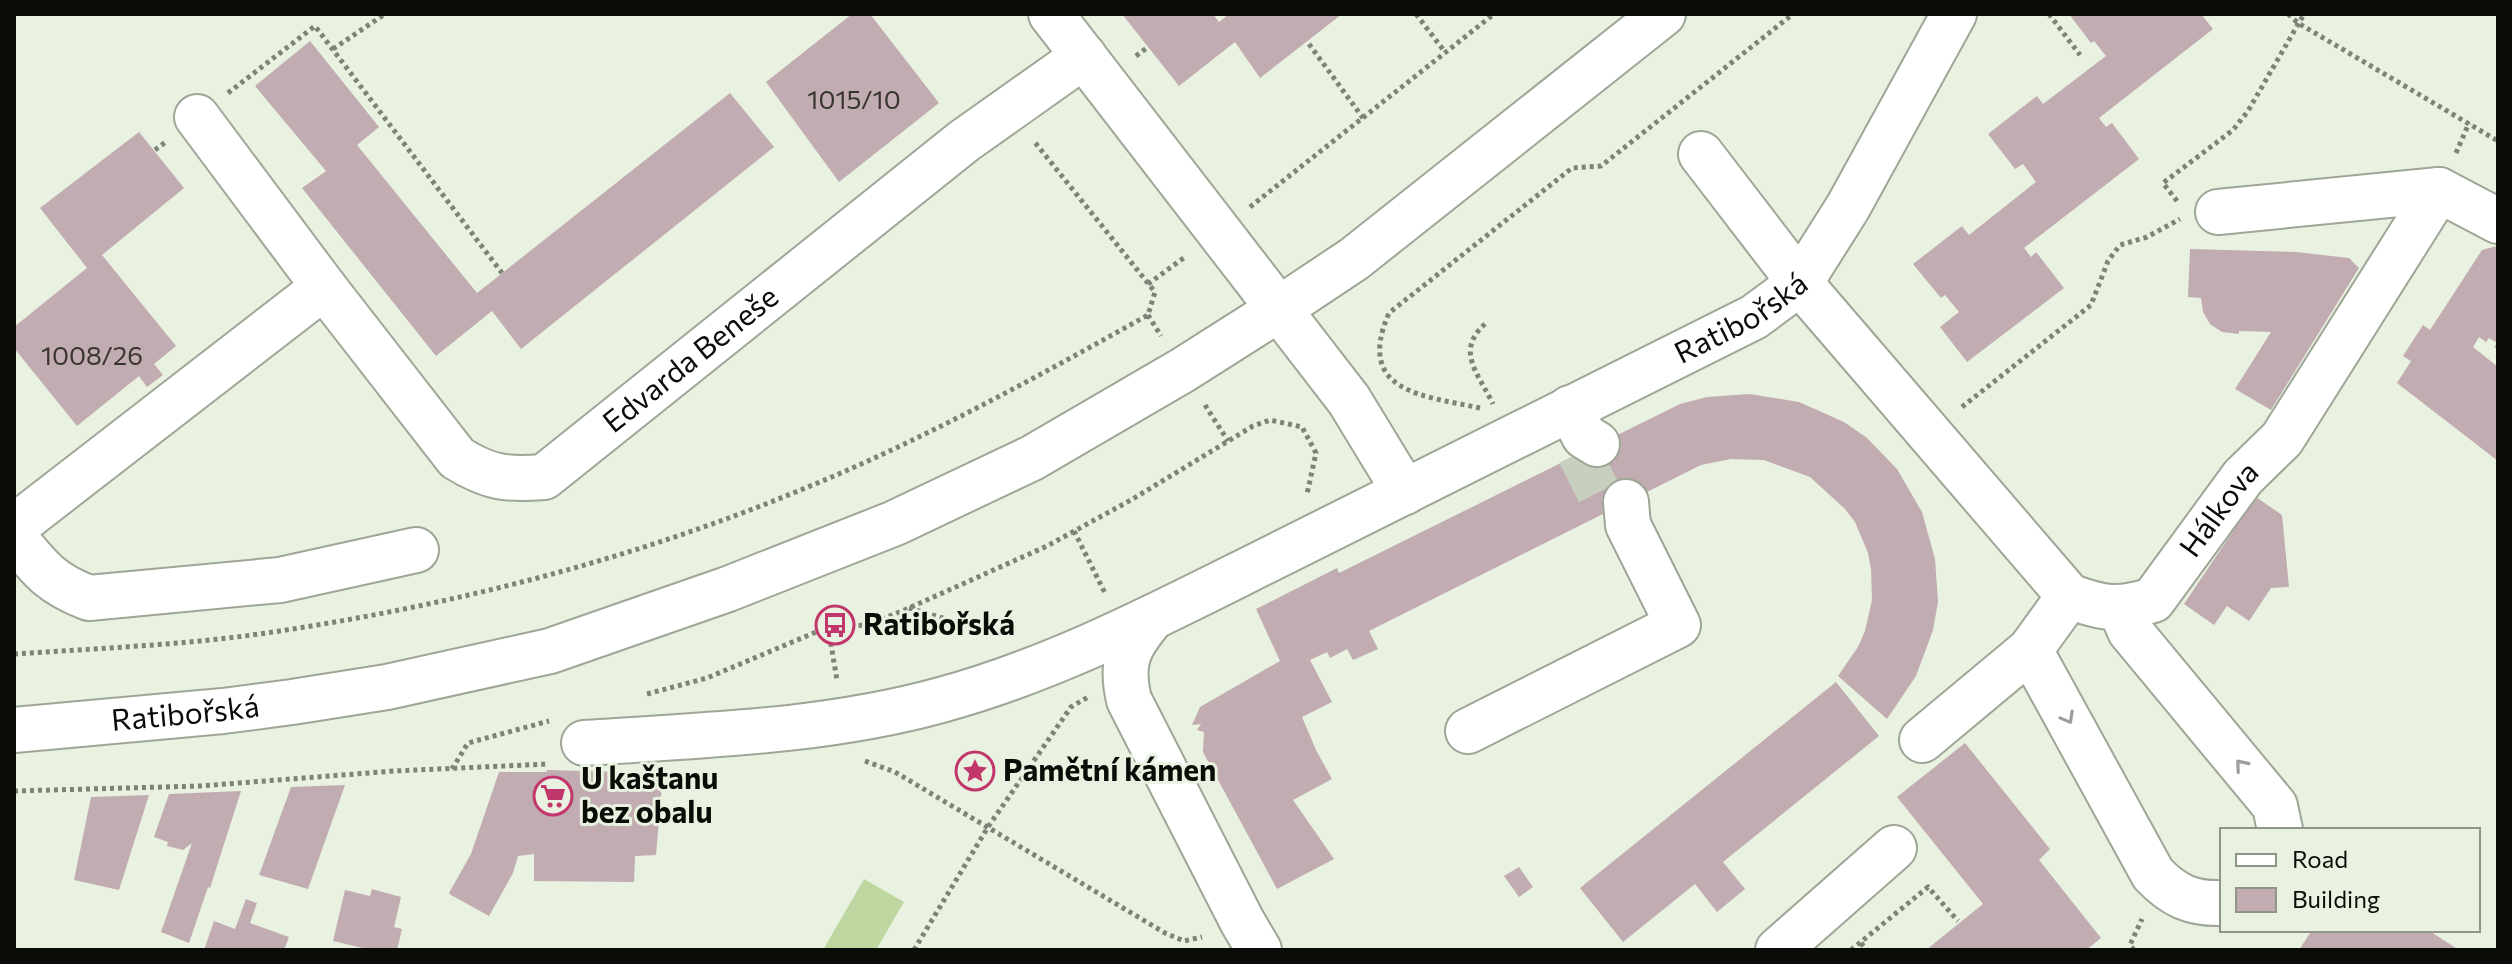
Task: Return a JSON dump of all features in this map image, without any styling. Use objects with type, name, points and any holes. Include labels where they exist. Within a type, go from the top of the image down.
[{"type":"street","points":[[1051,14],[1349,400],[1405,492]]},
{"type":"street","name":"Ratibořská","points":[[14,730],[223,711],[306,700],[402,684],[550,651],[728,589],[895,523],[1032,458],[1183,370],[1279,309],[1354,259],[1663,14]]},
{"type":"street","name":"Ratibořská","points":[[570,741],[773,731],[848,739],[942,700],[1008,679],[1153,617],[1405,492],[1582,435],[1800,283],[1848,207],[1954,14]]},
{"type":"street","name":"Edvarda Beneše","points":[[197,117],[457,458],[480,472],[509,480],[544,477],[964,141],[1084,56]]},
{"type":"street","points":[[1701,154],[1800,283],[2069,596],[2098,607],[2120,608],[2130,631],[2275,806],[2280,828]]},
{"type":"street","points":[[2195,210],[2439,190],[2498,221]]},
{"type":"street","name":"Hálkova","points":[[2120,608],[2153,600],[2243,477],[2282,439],[2439,190]]},
{"type":"street","points":[[14,527],[324,287]]},
{"type":"street","points":[[1468,731],[1678,625],[1620,513]]},
{"type":"street","points":[[14,537],[42,571],[63,588],[89,598],[280,580],[416,550]]},
{"type":"street","points":[[1922,740],[2030,650],[2069,596]]},
{"type":"street","points":[[1153,617],[1137,636],[1123,675],[1129,700],[1259,950]]},
{"type":"street","points":[[2030,650],[2153,874],[2167,888],[2184,898],[2203,904],[2220,903]]},
{"type":"street","points":[[1778,950],[1894,848]]},
{"type":"path","points":[[333,49],[385,14]]},
{"type":"path","points":[[1416,14],[1445,52]]},
{"type":"path","points":[[1244,213],[1494,14]]},
{"type":"path","points":[[1485,324],[1473,335],[1469,350],[1497,411],[1406,391],[1398,386],[1383,365],[1380,346],[1385,323],[1389,313],[1402,301],[1572,168],[1601,166],[1793,14]]},
{"type":"path","points":[[2049,14],[2080,55]]},
{"type":"path","points":[[2288,14],[2298,23],[2498,140]]},
{"type":"path","points":[[1958,410],[2091,305],[2108,261],[2120,245],[2147,237],[2195,210],[2163,183],[2233,130],[2248,111],[2304,14]]},
{"type":"path","points":[[155,150],[315,26],[502,273]]},
{"type":"path","points":[[1309,44],[1363,118]]},
{"type":"path","points":[[14,654],[270,632],[375,615],[531,580],[688,532],[803,489],[991,403],[1148,315],[1155,292],[1009,109]]},
{"type":"path","points":[[634,698],[707,678],[828,627],[868,625],[909,608],[1074,531],[1253,426],[1270,420],[1302,427],[1316,453],[1308,494],[1294,501]]},
{"type":"path","points":[[1074,531],[1112,606]]},
{"type":"path","points":[[909,608],[1001,635]]},
{"type":"path","points":[[828,627],[848,739],[881,765],[1165,933],[1184,941],[1205,936]]},
{"type":"path","points":[[914,950],[988,827],[1071,707],[1123,675]]},
{"type":"path","points":[[452,769],[468,743],[570,741]]},
{"type":"path","points":[[14,791],[200,786],[452,769],[570,741]]},
{"type":"path","points":[[1851,950],[1928,887],[1958,921]]},
{"type":"path","points":[[1861,943],[1867,950]]},
{"type":"path","points":[[2124,950],[2130,945]]},
{"type":"green space","points":[[864,879],[904,902],[876,950],[823,950]]},
{"type":"building","points":[[852,14],[870,14],[939,103],[839,182],[766,82]]},
{"type":"building","points":[[1122,14],[1213,14],[1219,22],[1229,14],[1342,14],[1260,78],[1235,42],[1179,86]]},
{"type":"building","points":[[2069,14],[2201,14],[2213,29],[2099,118],[2106,127],[2112,123],[2139,159],[2024,248],[2031,257],[2036,252],[2064,288],[1967,362],[1940,327],[1959,312],[1945,295],[1941,298],[1913,264],[1962,226],[1969,235],[2036,182],[2023,164],[2015,169],[1988,134],[2037,96],[2043,104],[2106,56],[2094,41],[2091,43]]},
{"type":"building","points":[[310,41],[379,127],[357,145],[477,293],[730,93],[774,147],[521,349],[492,311],[436,356],[302,188],[326,171],[255,86]]},
{"type":"building","points":[[139,132],[184,188],[102,255],[176,346],[154,364],[163,375],[147,387],[139,376],[77,426],[14,348],[14,327],[87,268],[40,208]]},
{"type":"building","points":[[2497,246],[2498,350],[2494,347],[2497,343],[2489,338],[2486,342],[2479,337],[2473,347],[2498,367],[2498,461],[2397,383],[2411,361],[2403,356],[2423,325],[2430,330],[2482,250]]},
{"type":"building","points":[[2190,249],[2296,252],[2349,258],[2359,268],[2271,410],[2235,389],[2271,332],[2222,332],[2210,324],[2203,312],[2201,298],[2188,297]]},
{"type":"building","points":[[1750,394],[1799,402],[1844,422],[1867,438],[1897,469],[1922,512],[1935,559],[1938,602],[1933,630],[1916,676],[1887,719],[1838,676],[1858,647],[1872,600],[1868,553],[1855,522],[1810,477],[1764,460],[1731,459],[1701,465],[1369,631],[1378,649],[1353,660],[1347,649],[1330,658],[1327,652],[1310,660],[1332,702],[1302,717],[1332,779],[1293,800],[1334,859],[1277,889],[1203,752],[1204,732],[1197,730],[1201,724],[1192,725],[1200,707],[1280,661],[1256,609],[1337,568],[1339,573],[1680,404],[1707,397]]},
{"type":"building","points":[[2256,497],[2282,515],[2289,587],[2271,588],[2249,621],[2227,606],[2214,625],[2184,604]]},
{"type":"building","points":[[1836,682],[1879,736],[1723,862],[1745,889],[1717,912],[1695,884],[1623,942],[1580,888]]},
{"type":"building","points":[[1965,743],[2050,849],[2039,860],[2101,938],[2086,950],[1926,950],[1983,904],[1897,797]]},
{"type":"building","points":[[499,772],[663,773],[656,855],[635,856],[634,882],[534,881],[534,854],[518,856],[513,873],[489,916],[451,895],[449,893],[471,854]]},
{"type":"building","points":[[345,785],[308,889],[259,875],[291,787]]},
{"type":"building","points":[[241,791],[189,943],[161,932],[192,843],[183,850],[167,846],[168,842],[154,837],[169,794]]},
{"type":"building","points":[[149,795],[119,890],[74,880],[91,797]]},
{"type":"building","points":[[1519,867],[1533,887],[1519,897],[1504,876]]},
{"type":"building","points":[[372,889],[401,897],[394,927],[402,929],[397,950],[371,950],[333,941],[345,890],[370,896]]},
{"type":"building","points":[[246,899],[257,903],[250,923],[289,937],[284,950],[204,950],[214,921],[235,929]]},
{"type":"building","points":[[2311,932],[2431,932],[2459,950],[2299,950]]},
{"type":"tunnel","points":[[1579,453],[1608,511]]},
{"type":"place","name":"Ratibořská","points":[[835,625]]},
{"type":"place","name":"Pamětní kámen","points":[[975,771]]},
{"type":"place","name":"U kaštanu bez obalu","points":[[553,796]]}]
